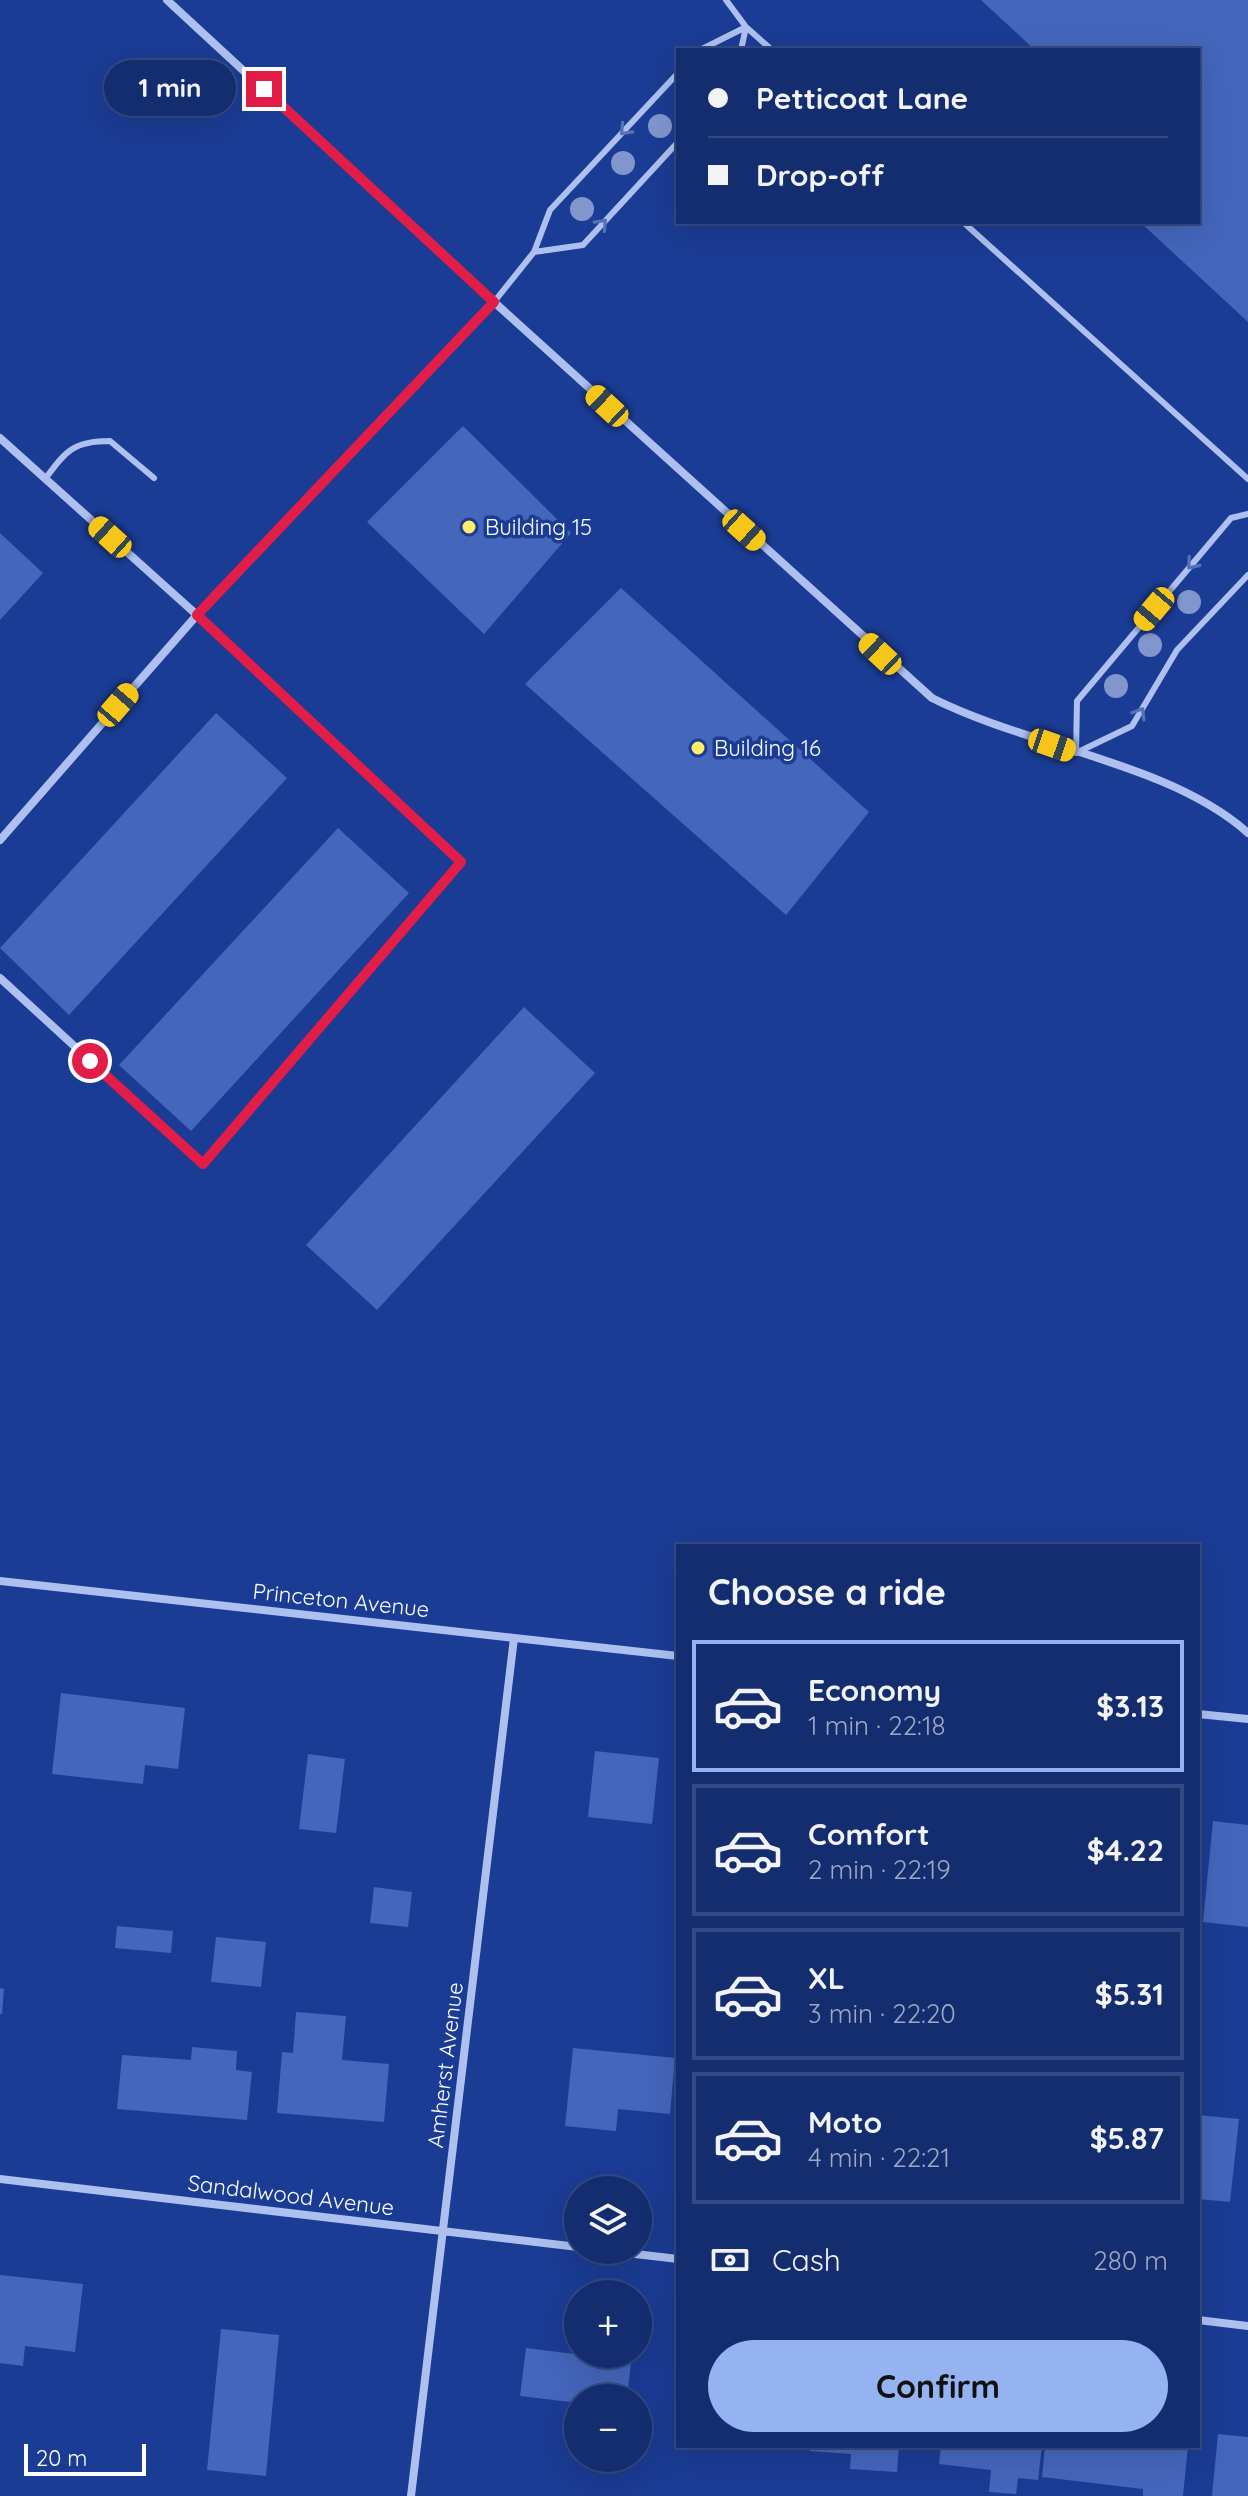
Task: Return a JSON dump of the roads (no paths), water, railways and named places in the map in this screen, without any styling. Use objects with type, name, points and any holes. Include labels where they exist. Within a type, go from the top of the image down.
[{"type":"street","points":[[167,0],[494,302],[932,698],[980,721],[1191,794],[1216,807],[1248,833]]},
{"type":"street","points":[[0,840],[197,615],[494,302]]},
{"type":"street","points":[[0,438],[197,615],[461,862],[203,1164],[0,978]]},
{"type":"street","name":"Princeton Avenue","points":[[0,1581],[676,1656]]},
{"type":"street","name":"Amherst Avenue","points":[[411,2496],[514,1638]]},
{"type":"street","points":[[1200,1714],[1248,1719]]},
{"type":"street","name":"Sandalwood Avenue","points":[[0,2179],[564,2245]]},
{"type":"street","points":[[652,2256],[676,2259]]},
{"type":"street","points":[[1200,2320],[1248,2326]]},
{"type":"lane","points":[[726,0],[746,27],[770,48]]},
{"type":"lane","points":[[704,48],[746,27]]},
{"type":"lane","points":[[741,48],[746,27]]},
{"type":"lane","points":[[494,302],[534,252],[550,210],[676,75]]},
{"type":"lane","points":[[534,252],[583,245],[676,144]]},
{"type":"lane","points":[[965,224],[1248,479]]},
{"type":"lane","points":[[45,479],[66,451],[87,441],[110,441],[154,478]]},
{"type":"lane","points":[[1248,514],[1231,518],[1077,701],[1076,753],[1132,726],[1177,650],[1248,575]]},
{"type":"place","name":"Building 15","points":[[469,527]]},
{"type":"place","name":"Building 16","points":[[698,748]]}]
